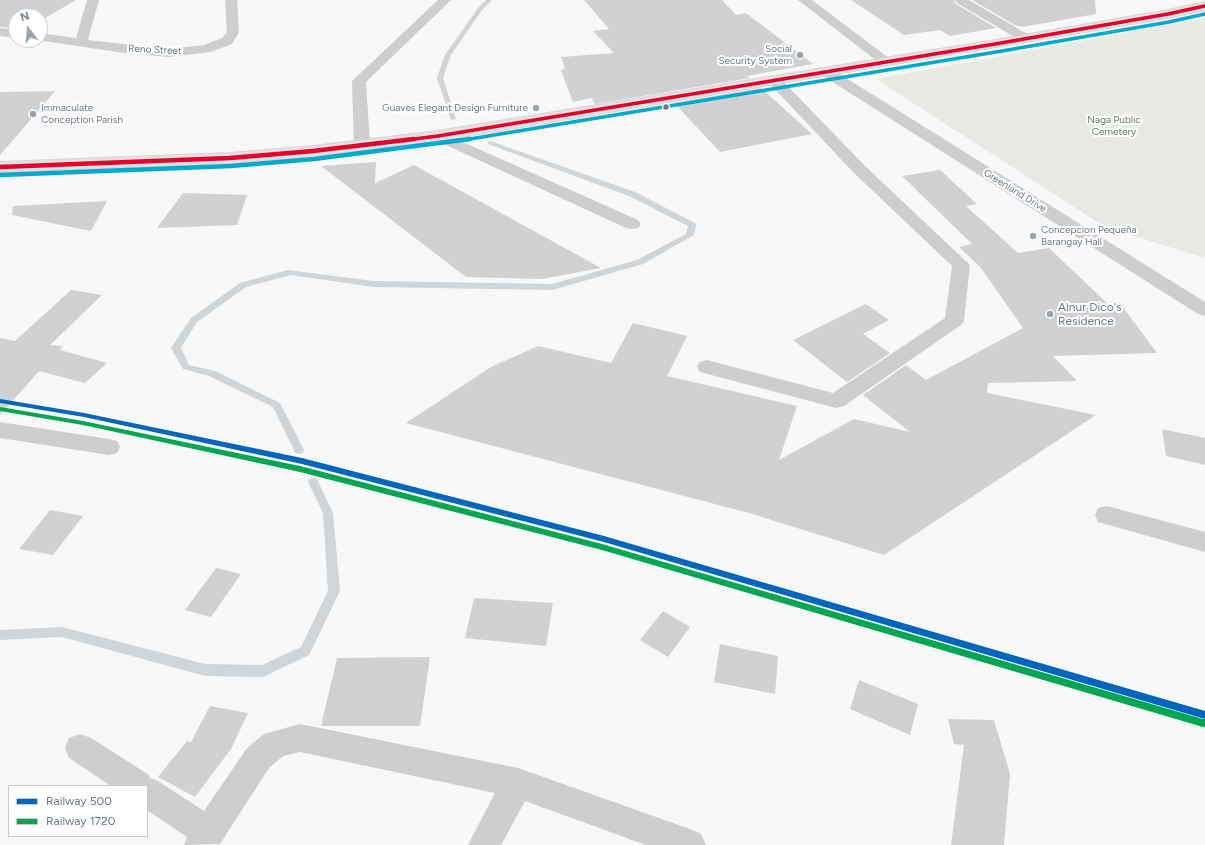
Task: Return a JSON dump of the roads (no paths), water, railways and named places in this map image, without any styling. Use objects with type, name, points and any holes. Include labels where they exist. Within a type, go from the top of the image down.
[{"type":"main road","points":[[0,167],[177,161],[275,154],[438,136],[775,81],[826,71],[1168,14],[1205,6]]},
{"type":"main road","points":[[0,181],[177,161]]},
{"type":"street","points":[[81,42],[93,0]]},
{"type":"street","name":"Reno Street","points":[[48,38],[124,49],[168,53],[206,49],[227,41],[232,32],[231,0]]},
{"type":"street","points":[[362,145],[359,81],[445,0]]},
{"type":"street","points":[[804,0],[887,62]]},
{"type":"street","points":[[961,0],[1025,38]]},
{"type":"street","name":"Greenland Drive","points":[[826,71],[1205,310]]},
{"type":"street","points":[[707,367],[836,401],[954,321],[961,265],[859,169],[775,81]]},
{"type":"street","points":[[438,136],[632,224]]},
{"type":"street","points":[[2,432],[109,447]]},
{"type":"street","points":[[1108,515],[1205,542]]},
{"type":"street","points":[[148,793],[204,839],[258,758],[275,744],[300,738],[518,783],[690,845]]},
{"type":"street","points":[[80,748],[136,785]]},
{"type":"street","points":[[484,845],[518,783]]},
{"type":"waterway","points":[[453,119],[440,78],[448,55],[480,9],[489,0]]},
{"type":"waterway","points":[[299,450],[277,405],[212,373],[186,367],[176,348],[194,320],[243,285],[291,272],[373,284],[552,287],[640,262],[690,235],[692,225],[632,194],[490,143]]},
{"type":"waterway","points":[[0,635],[62,632],[205,670],[263,671],[305,651],[334,591],[328,513],[313,482]]},
{"type":"rail line","name":"500","points":[[0,401],[84,415],[302,461],[604,539],[1205,715]]},
{"type":"rail line","name":"1720","points":[[0,409],[83,423],[300,469],[602,547],[1203,723]]},
{"type":"place","name":"Social Security System","points":[[800,55]]},
{"type":"place","name":"Guaves Elegant Design Furniture","points":[[536,108]]},
{"type":"place","name":"Immaculate Conception Parish","points":[[33,114]]},
{"type":"place","name":"Concepcion Pequeña Barangay Hall","points":[[1033,236]]},
{"type":"place","name":"Alnur Dico's Residence","points":[[1050,314]]},
{"type":"park label","name":"Naga Public Cemetery","points":[[1114,126]]}]
